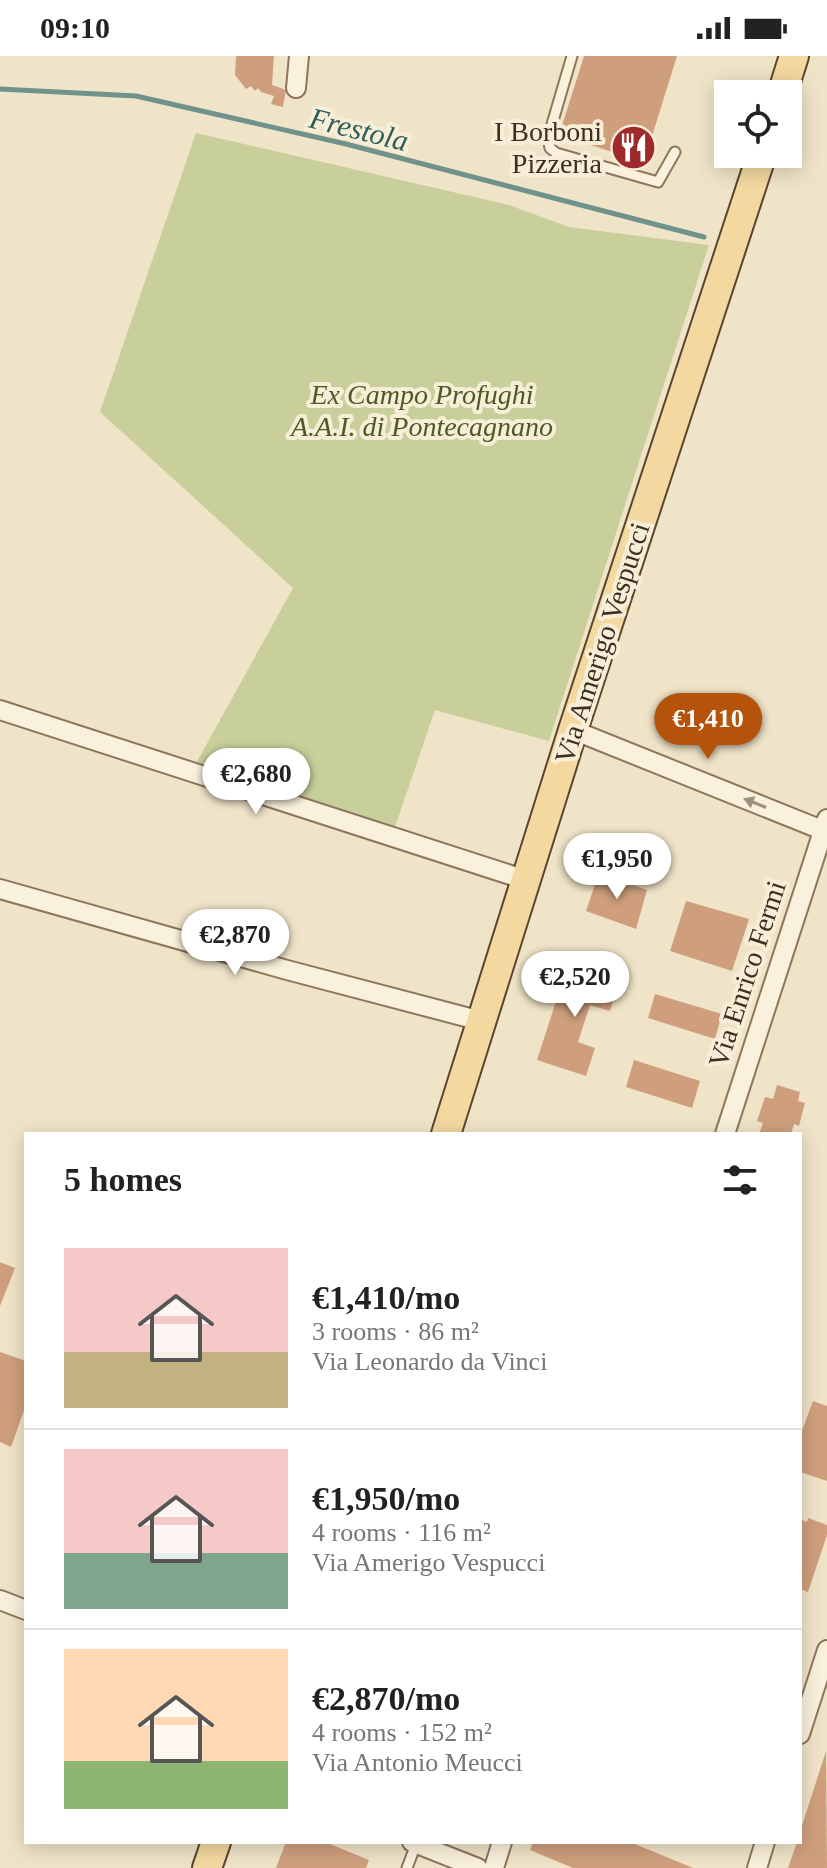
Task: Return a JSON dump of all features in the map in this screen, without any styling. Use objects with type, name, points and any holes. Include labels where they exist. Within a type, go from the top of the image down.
[{"type":"main road","points":[[786,80],[794,56]]},
{"type":"main road","name":"Via Amerigo Vespucci","points":[[447,1132],[573,730],[757,168]]},
{"type":"main road","points":[[207,1868],[215,1844]]},
{"type":"street","points":[[296,88],[299,56]]},
{"type":"street","points":[[0,710],[526,880]]},
{"type":"street","points":[[573,730],[826,827]]},
{"type":"street","name":"Via Enrico Fermi","points":[[726,1132],[826,827]]},
{"type":"street","points":[[0,889],[481,1021]]},
{"type":"street","points":[[0,1600],[24,1609]]},
{"type":"street","points":[[802,1728],[827,1650]]},
{"type":"street","points":[[417,1844],[478,1868]]},
{"type":"street","points":[[494,1868],[501,1844]]},
{"type":"street","points":[[757,1868],[764,1844]]},
{"type":"lane","points":[[572,56],[548,138],[550,148],[556,153],[658,182],[675,152]]},
{"type":"lane","points":[[407,1868],[414,1844]]},
{"type":"green space","name":"Ex Campo Profughi A.A.I. di Pontecagnano","points":[[196,133],[509,205],[569,227],[709,245],[549,741],[435,710],[394,830],[194,767],[293,588],[100,412]]},
{"type":"building","points":[[236,56],[274,56],[272,85],[286,90],[283,107],[271,104],[274,96],[258,88],[255,91],[251,86],[246,89],[235,75]]},
{"type":"building","points":[[584,56],[677,56],[644,162],[559,135]]},
{"type":"building","points":[[599,873],[647,890],[636,929],[586,911]]},
{"type":"building","points":[[686,901],[749,919],[732,971],[670,951]]},
{"type":"building","points":[[568,964],[619,981],[610,1011],[590,1005],[578,1042],[595,1048],[586,1076],[537,1060]]},
{"type":"building","points":[[655,994],[722,1014],[715,1039],[648,1018]]},
{"type":"building","points":[[634,1060],[700,1081],[692,1108],[626,1087]]},
{"type":"building","points":[[777,1085],[800,1092],[798,1101],[805,1103],[799,1126],[794,1124],[792,1132],[760,1132],[763,1123],[757,1121],[765,1097],[773,1099]]},
{"type":"building","points":[[0,1262],[15,1268],[0,1306]]},
{"type":"building","points":[[0,1352],[24,1360],[24,1411],[11,1447],[0,1442]]},
{"type":"building","points":[[813,1401],[827,1406],[827,1481],[802,1473],[802,1431]]},
{"type":"building","points":[[808,1518],[827,1525],[827,1535],[808,1592],[802,1590],[802,1520],[807,1522]]},
{"type":"building","points":[[826,1751],[827,1868],[788,1868],[796,1844],[802,1844],[802,1826]]},
{"type":"building","points":[[285,1844],[330,1844],[369,1860],[366,1868],[276,1868]]},
{"type":"building","points":[[532,1844],[635,1844],[693,1868],[573,1868],[530,1850]]},
{"type":"waterway","name":"Frestola","points":[[0,89],[136,96],[346,144],[704,237]]},
{"type":"place","name":"I Borboni Pizzeria","points":[[633,147]]}]
